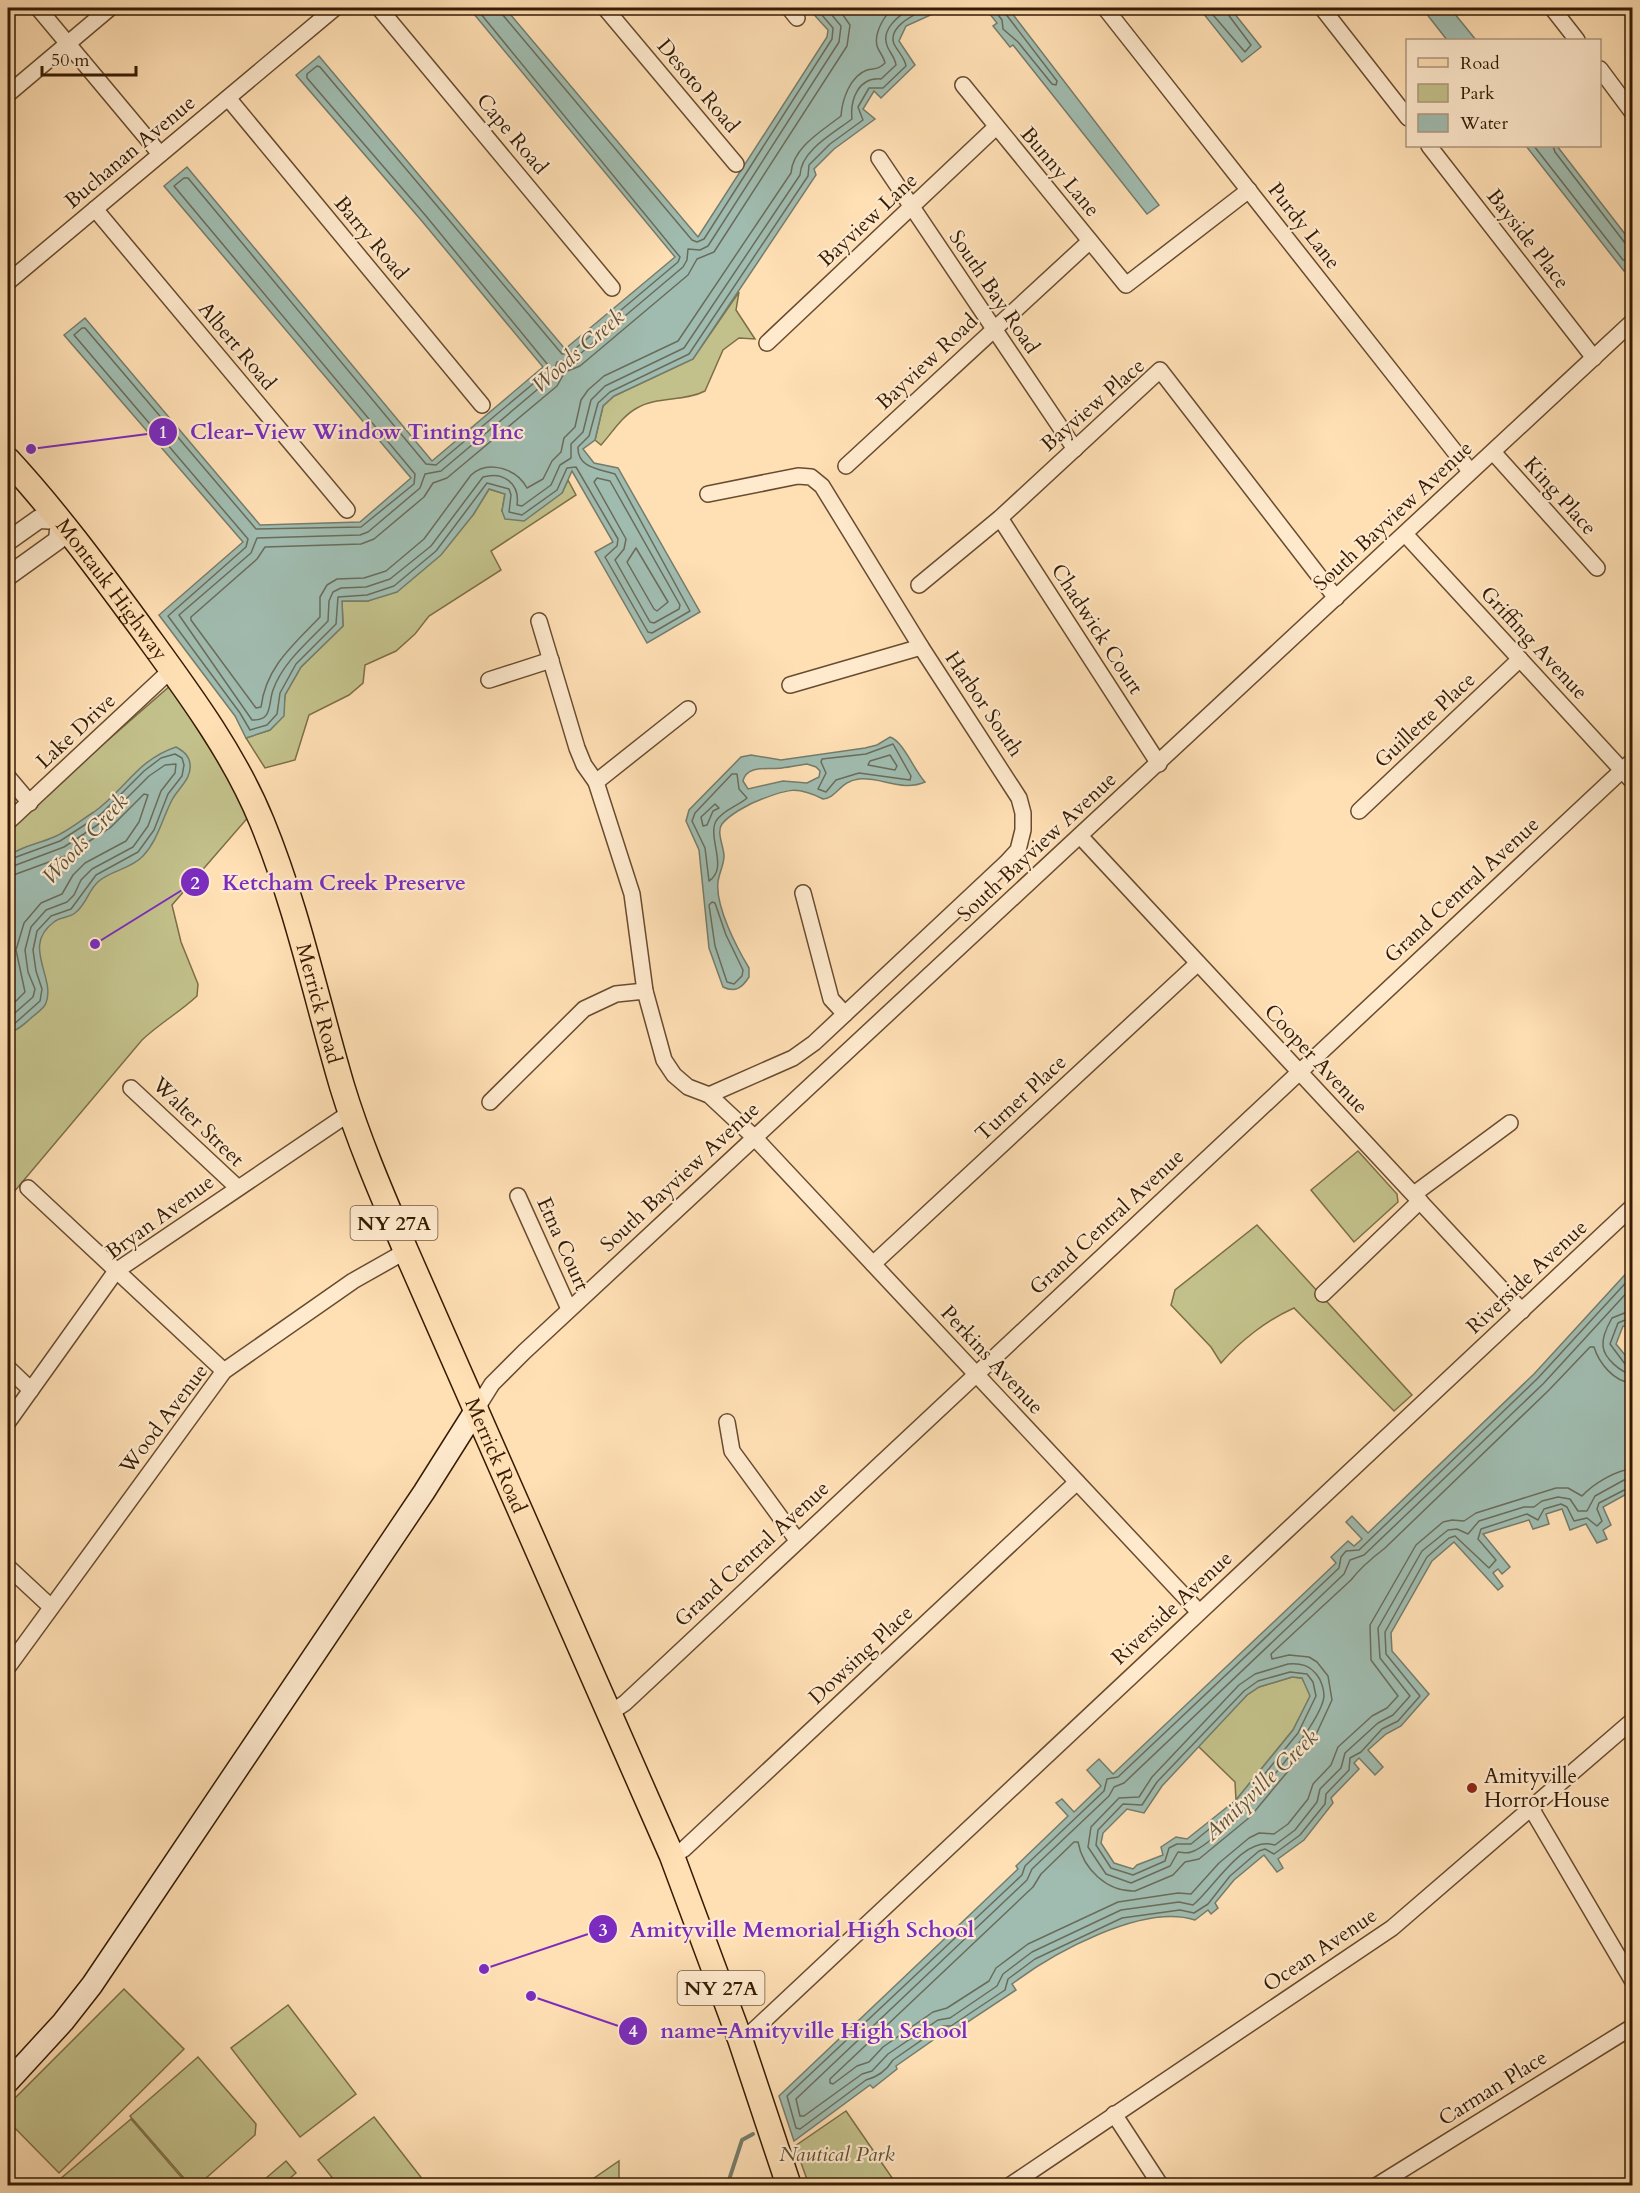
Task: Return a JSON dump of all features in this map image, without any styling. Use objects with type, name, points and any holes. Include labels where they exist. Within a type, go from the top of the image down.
[{"type":"main road","name":"Montauk Highway","points":[[8,460],[60,520],[172,669],[210,725]]},
{"type":"main road","name":"Merrick Road","points":[[210,725],[239,774],[263,823],[279,869],[351,1112],[406,1251],[477,1408],[672,1856],[740,2039],[789,2186]]},
{"type":"main road","points":[[9,2078],[92,1985],[424,1492],[477,1408]]},
{"type":"street","points":[[38,8],[160,154]]},
{"type":"street","points":[[8,94],[110,8]]},
{"type":"street","name":"Buchanan Avenue","points":[[8,282],[335,8]]},
{"type":"street","name":"Cape Road","points":[[379,8],[612,288]]},
{"type":"street","name":"Desoto Road","points":[[605,8],[736,164]]},
{"type":"street","name":"Purdy Lane","points":[[1105,8],[1470,471]]},
{"type":"street","points":[[1322,8],[1406,117]]},
{"type":"street","points":[[1552,8],[1576,39]]},
{"type":"street","points":[[1601,72],[1632,112]]},
{"type":"street","name":"Bunny Lane","points":[[963,85],[1126,285],[1249,190]]},
{"type":"street","name":"Barry Road","points":[[228,98],[482,405]]},
{"type":"street","name":"Bayview Lane","points":[[767,343],[996,128]]},
{"type":"street","name":"Bayside Place","points":[[1430,147],[1594,358]]},
{"type":"street","name":"South Bay Road","points":[[879,158],[1075,449]]},
{"type":"street","name":"Albert Road","points":[[95,209],[347,510]]},
{"type":"street","name":"Bayview Road","points":[[846,466],[1090,241]]},
{"type":"street","name":"South Bayview Avenue","points":[[477,1408],[492,1384],[569,1309],[1632,322]]},
{"type":"street","name":"Bayview Place","points":[[919,585],[1000,518],[1161,370],[1336,598]]},
{"type":"street","name":"King Place","points":[[1493,452],[1597,568]]},
{"type":"street","name":"Harbor South","points":[[708,494],[798,476],[811,477],[822,486],[921,647],[1019,798],[1023,813],[1023,830],[1018,850],[845,1014],[793,1058],[709,1095]]},
{"type":"street","name":"Chadwick Court","points":[[1000,518],[1158,764]]},
{"type":"street","points":[[8,540],[39,519],[60,520],[58,540],[8,576]]},
{"type":"street","name":"Griffing Avenue","points":[[1405,534],[1520,659],[1629,771]]},
{"type":"street","name":"Perkins Avenue","points":[[539,621],[577,748],[584,765],[596,782],[632,894],[645,991],[664,1060],[674,1075],[688,1087],[709,1095],[754,1137],[1199,1612]]},
{"type":"street","points":[[790,685],[921,647]]},
{"type":"street","name":"Guillette Place","points":[[1359,811],[1520,659]]},
{"type":"street","points":[[489,680],[551,660]]},
{"type":"street","name":"Lake Drive","points":[[8,822],[172,669]]},
{"type":"street","points":[[596,782],[688,709]]},
{"type":"street","name":"Grand Central Avenue","points":[[610,1713],[625,1703],[1299,1071],[1629,771]]},
{"type":"street","points":[[8,777],[30,803]]},
{"type":"street","name":"Cooper Avenue","points":[[1080,836],[1522,1311]]},
{"type":"street","points":[[803,893],[831,999],[845,1014]]},
{"type":"street","name":"Turner Place","points":[[873,1264],[1198,963]]},
{"type":"street","points":[[490,1102],[584,1009],[616,994],[645,991]]},
{"type":"street","name":"Walter Street","points":[[131,1088],[237,1187]]},
{"type":"street","name":"Bryan Avenue","points":[[8,1422],[116,1271],[351,1112]]},
{"type":"street","points":[[1323,1294],[1417,1198],[1510,1124]]},
{"type":"street","points":[[28,1188],[224,1371]]},
{"type":"street","name":"Etna Court","points":[[518,1196],[569,1309]]},
{"type":"street","name":"Riverside Avenue","points":[[740,2039],[754,2030],[1632,1207]]},
{"type":"street","name":"Wood Avenue","points":[[8,1667],[224,1371],[353,1281],[406,1251]]},
{"type":"street","points":[[8,1368],[31,1390]]},
{"type":"street","points":[[727,1422],[732,1450],[797,1540]]},
{"type":"street","name":"Dowsing Place","points":[[672,1856],[693,1841],[1077,1482]]},
{"type":"street","points":[[8,1567],[51,1607]]},
{"type":"street","name":"Ocean Avenue","points":[[1009,2186],[1392,1928],[1632,1721]]},
{"type":"street","points":[[1531,1808],[1632,1980]]},
{"type":"street","name":"Carman Place","points":[[1376,2186],[1632,2027]]},
{"type":"street","points":[[1114,2114],[1161,2186]]},
{"type":"green space","points":[[739,292],[736,310],[755,339],[739,338],[723,350],[705,391],[688,397],[645,404],[627,415],[601,445],[595,440],[603,406],[614,396],[693,359]]},
{"type":"green space","points":[[568,480],[576,495],[491,551],[501,570],[429,616],[415,634],[396,651],[365,665],[363,683],[349,695],[309,715],[295,760],[265,768],[246,738],[270,730],[283,716],[285,695],[301,667],[343,626],[342,601],[368,601],[473,515],[489,489],[505,494],[502,511],[562,493]]},
{"type":"green space","points":[[170,686],[251,814],[172,905],[181,942],[198,984],[197,996],[142,1040],[8,1199],[8,827]]},
{"type":"green space","points":[[1358,1151],[1397,1194],[1398,1202],[1354,1242],[1311,1190]]},
{"type":"green space","points":[[1257,1225],[1412,1395],[1394,1411],[1294,1308],[1254,1332],[1221,1363],[1211,1347],[1171,1305],[1175,1290]]},
{"type":"green space","points":[[1292,1677],[1302,1678],[1311,1695],[1293,1730],[1236,1800],[1235,1782],[1198,1746],[1247,1695],[1259,1687]]},
{"type":"green space","points":[[124,1989],[184,2049],[59,2173],[8,2121],[8,2105]]},
{"type":"green space","points":[[288,2005],[356,2094],[300,2137],[231,2048]]},
{"type":"green space","points":[[198,2057],[256,2124],[255,2135],[198,2185],[190,2185],[130,2116]]},
{"type":"green space","name":"Nautical Park","points":[[846,2111],[897,2185],[809,2185],[795,2146]]},
{"type":"green space","points":[[374,2117],[427,2185],[338,2185],[318,2160]]},
{"type":"green space","points":[[131,2119],[188,2185],[53,2185]]},
{"type":"green space","points":[[286,2161],[296,2173],[282,2185],[258,2185]]},
{"type":"green space","points":[[619,2161],[619,2185],[584,2185]]},
{"type":"water","name":"Woods Creek","points":[[469,8],[505,8],[698,237],[827,37],[828,30],[808,8],[946,8],[906,26],[899,41],[915,65],[881,98],[874,91],[863,109],[875,119],[834,149],[814,169],[816,175],[693,359],[614,396],[603,406],[595,440],[583,449],[594,463],[618,468],[700,612],[647,643],[595,552],[613,542],[572,471],[562,493],[524,521],[505,519],[502,511],[505,494],[489,489],[473,515],[441,555],[397,592],[368,601],[342,601],[343,626],[301,667],[285,695],[284,716],[270,730],[246,738],[235,716],[159,615],[243,542],[64,335],[85,318],[260,525],[360,522],[411,478],[164,186],[187,167],[432,461],[543,367],[296,75],[319,56],[565,349],[675,257]]},
{"type":"water","points":[[985,8],[1008,8],[1159,205],[1147,214],[1013,45],[1010,47],[993,26],[997,23]]},
{"type":"water","points":[[1199,8],[1230,8],[1261,47],[1242,62]]},
{"type":"water","points":[[1422,8],[1450,8],[1475,39],[1446,39]]},
{"type":"water","points":[[1527,147],[1558,147],[1632,243],[1632,264],[1624,271]]},
{"type":"water","points":[[890,737],[895,740],[925,782],[917,785],[900,785],[867,779],[853,780],[832,796],[823,799],[806,792],[786,791],[734,813],[720,827],[724,856],[718,882],[720,903],[733,938],[749,968],[749,977],[741,987],[731,990],[723,987],[709,948],[699,850],[686,821],[689,810],[741,757],[751,755],[781,760],[877,745]],"holes":[[[807,764],[820,771],[819,777],[807,783],[783,781],[748,789],[743,781],[749,772],[759,769]]]},
{"type":"water","name":"Woods Creek","points":[[176,747],[188,758],[189,774],[172,800],[152,843],[138,860],[99,881],[75,913],[56,920],[45,931],[40,941],[40,951],[47,983],[46,1003],[22,1026],[8,1033],[8,856],[69,829],[105,803],[141,767]]},
{"type":"water","points":[[1632,1267],[1632,1320],[1628,1327],[1623,1326],[1616,1344],[1630,1361],[1632,1359],[1632,1491],[1603,1507],[1611,1525],[1603,1530],[1607,1539],[1597,1543],[1586,1524],[1570,1530],[1562,1509],[1546,1514],[1549,1524],[1533,1529],[1529,1520],[1483,1534],[1510,1567],[1502,1574],[1498,1569],[1493,1573],[1503,1586],[1498,1590],[1454,1542],[1432,1561],[1391,1633],[1392,1651],[1429,1694],[1401,1726],[1386,1734],[1368,1750],[1383,1767],[1375,1775],[1359,1758],[1354,1763],[1359,1769],[1331,1798],[1333,1803],[1304,1840],[1278,1859],[1283,1868],[1277,1872],[1264,1855],[1234,1880],[1215,1903],[1218,1908],[1211,1914],[1208,1910],[1195,1920],[1174,1917],[1150,1918],[1099,1934],[1074,1946],[1012,1984],[1016,1990],[948,2035],[946,2031],[896,2066],[897,2069],[873,2088],[870,2085],[794,2141],[779,2096],[1018,1869],[1016,1866],[1068,1816],[1056,1803],[1062,1799],[1074,1812],[1101,1786],[1087,1770],[1099,1759],[1113,1774],[1336,1563],[1331,1557],[1348,1541],[1354,1546],[1362,1539],[1346,1522],[1352,1516],[1368,1533],[1534,1374]],"holes":[[[1292,1677],[1302,1678],[1310,1696],[1293,1730],[1236,1800],[1187,1839],[1176,1837],[1161,1847],[1163,1855],[1137,1865],[1133,1869],[1114,1863],[1101,1843],[1103,1833],[1127,1809],[1144,1813],[1162,1786],[1247,1695],[1259,1687]]]},
{"type":"waterway","name":"Amityville Creek","points":[[727,2186],[742,2140],[753,2134]]},
{"type":"place","name":"Clear-View Window Tinting Inc","points":[[31,449]]},
{"type":"place","name":"Ketcham Creek Preserve","points":[[95,944]]},
{"type":"place","name":"Amityville Horror House","points":[[1472,1788]]},
{"type":"place","name":"Amityville Memorial High School","points":[[484,1969]]},
{"type":"place","name":"name=Amityville High School","points":[[531,1996]]}]
